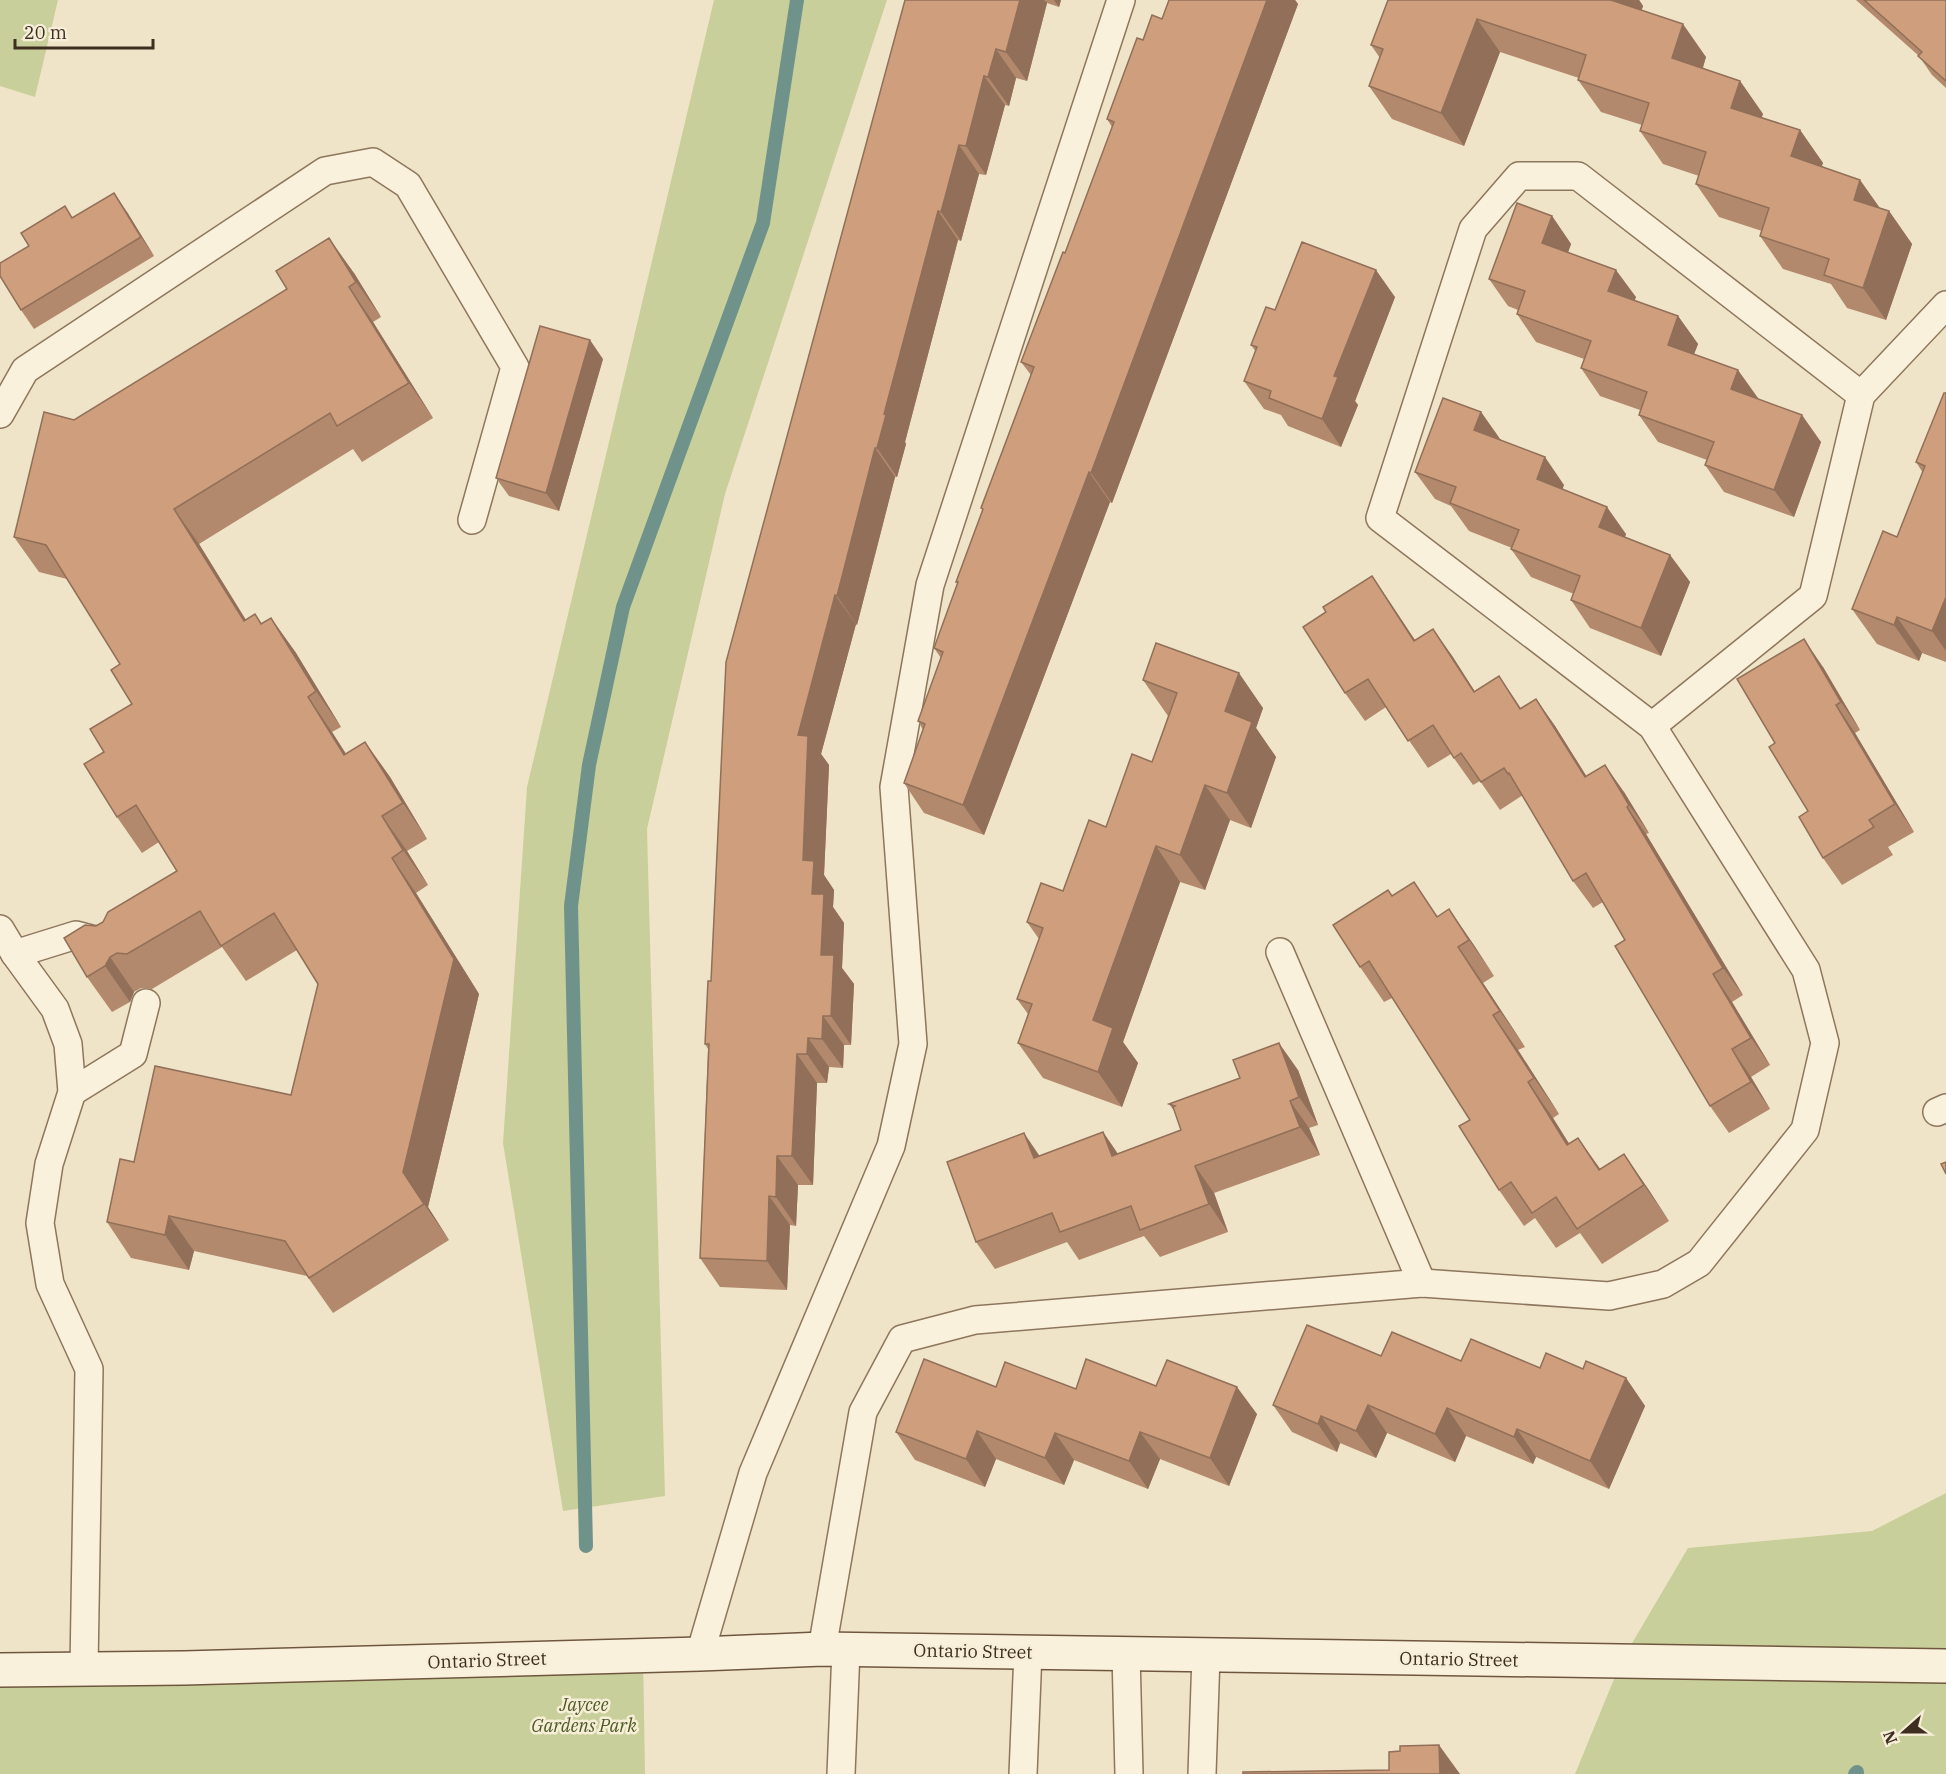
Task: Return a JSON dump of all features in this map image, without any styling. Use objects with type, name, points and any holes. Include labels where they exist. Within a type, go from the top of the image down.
[{"type":"main road","name":"Ontario Street","points":[[0,1670],[184,1668],[834,1649],[1946,1666]]},
{"type":"lane","points":[[700,1654],[753,1473],[891,1146],[913,1044],[894,788],[930,585],[1121,0]]},
{"type":"lane","points":[[0,414],[25,370],[325,171],[373,162],[408,185],[515,368],[472,520]]},
{"type":"lane","points":[[841,1774],[834,1649],[863,1412],[902,1339],[975,1320],[1422,1283],[1609,1296],[1663,1284],[1700,1263],[1805,1130],[1825,1043],[1806,970],[1652,726],[1380,518],[1473,229],[1520,176],[1578,176],[1861,395]]},
{"type":"lane","points":[[1652,726],[1813,596],[1861,395],[1946,305]]},
{"type":"lane","points":[[0,929],[15,954],[55,1009],[68,1044],[72,1092],[49,1164],[40,1223],[50,1284],[89,1369],[84,1668]]},
{"type":"lane","points":[[15,954],[76,935],[117,946]]},
{"type":"lane","points":[[1280,952],[1422,1283]]},
{"type":"lane","points":[[72,1092],[134,1054],[146,1003]]},
{"type":"lane","points":[[1023,1774],[1028,1652]]},
{"type":"lane","points":[[1126,1654],[1129,1774]]},
{"type":"lane","points":[[1202,1774],[1206,1655]]},
{"type":"green space","points":[[0,0],[58,0],[35,97],[0,86]]},
{"type":"green space","points":[[714,0],[887,0],[725,494],[647,829],[665,1496],[563,1511],[503,1143],[527,787]]},
{"type":"green space","points":[[1946,1493],[1946,1774],[1575,1774],[1621,1662],[1688,1548],[1872,1531]]},
{"type":"green space","name":"Jaycee Gardens Park","points":[[643,1654],[645,1774],[0,1774],[0,1674]]},
{"type":"building","points":[[905,0],[1020,0],[1006,52],[996,49],[988,77],[984,76],[966,146],[959,145],[941,212],[938,211],[884,414],[886,415],[877,448],[875,448],[798,735],[808,736],[803,860],[814,861],[812,894],[824,894],[821,955],[834,955],[831,1016],[823,1016],[822,1039],[808,1038],[807,1054],[797,1054],[792,1156],[777,1156],[776,1197],[769,1196],[767,1261],[700,1258],[709,1044],[705,1044],[708,981],[711,981],[726,662]]},
{"type":"building","points":[[1169,0],[1267,0],[1091,473],[1089,472],[963,805],[904,783],[925,724],[918,721],[943,652],[934,648],[983,509],[981,508],[1034,367],[1021,362],[1114,122],[1107,119],[1137,38],[1143,40],[1152,15],[1162,19]]},
{"type":"building","points":[[1388,0],[1611,0],[1683,24],[1672,58],[1740,81],[1731,108],[1800,130],[1791,156],[1860,180],[1854,200],[1889,211],[1863,288],[1824,275],[1829,259],[1760,236],[1769,208],[1696,184],[1706,152],[1640,131],[1649,103],[1578,80],[1586,55],[1477,19],[1441,113],[1369,86],[1383,49],[1371,45]]},
{"type":"building","points":[[1864,0],[1946,0],[1946,81],[1918,56],[1922,52]]},
{"type":"building","points":[[114,193],[141,237],[21,310],[0,276],[0,263],[29,246],[21,233],[65,206],[72,218]]},
{"type":"building","points":[[1517,203],[1552,216],[1542,243],[1616,270],[1608,291],[1678,316],[1668,345],[1738,370],[1731,389],[1802,415],[1774,490],[1705,465],[1714,442],[1639,415],[1647,392],[1581,368],[1591,341],[1517,314],[1525,291],[1489,279]]},
{"type":"building","points":[[329,238],[356,282],[349,287],[409,383],[337,426],[330,413],[174,509],[244,621],[255,614],[261,624],[271,618],[316,691],[308,697],[344,755],[365,742],[403,803],[382,816],[403,850],[392,858],[454,959],[403,1172],[424,1204],[309,1278],[285,1241],[169,1216],[165,1235],[107,1222],[120,1159],[134,1162],[155,1066],[291,1095],[318,984],[274,913],[221,946],[200,911],[127,954],[117,953],[110,957],[105,966],[87,977],[64,938],[85,925],[96,926],[103,922],[108,912],[177,871],[136,805],[117,817],[84,764],[104,752],[90,729],[132,704],[111,670],[120,664],[46,545],[14,537],[44,412],[74,420],[287,289],[276,271]]},
{"type":"building","points":[[1302,242],[1376,270],[1334,376],[1338,377],[1322,419],[1269,398],[1271,391],[1244,381],[1257,347],[1251,345],[1266,307],[1275,310]]},
{"type":"building","points":[[540,326],[590,340],[546,493],[496,478]]},
{"type":"building","points":[[1944,393],[1946,393],[1946,597],[1932,631],[1897,617],[1894,625],[1852,609],[1883,531],[1897,537],[1925,466],[1916,462]]},
{"type":"building","points":[[1443,398],[1481,412],[1474,430],[1545,457],[1537,479],[1607,507],[1599,527],[1670,555],[1641,628],[1571,600],[1580,576],[1511,549],[1519,530],[1450,503],[1456,487],[1415,472]]},
{"type":"building","points":[[1372,576],[1414,641],[1433,629],[1474,692],[1499,676],[1520,709],[1536,699],[1585,777],[1605,765],[1629,805],[1627,807],[1723,968],[1713,974],[1751,1038],[1732,1049],[1751,1082],[1710,1106],[1615,946],[1625,940],[1586,873],[1573,881],[1504,768],[1481,782],[1461,753],[1454,758],[1433,725],[1408,741],[1368,679],[1345,693],[1303,627],[1326,612],[1323,607]]},
{"type":"building","points":[[1804,639],[1841,702],[1836,705],[1895,804],[1869,820],[1874,827],[1823,858],[1799,817],[1808,811],[1769,747],[1775,743],[1737,679]]},
{"type":"building","points":[[1156,643],[1239,673],[1225,711],[1252,722],[1227,793],[1205,785],[1180,855],[1156,846],[1093,1020],[1113,1028],[1098,1072],[1018,1043],[1032,1004],[1017,999],[1043,928],[1027,922],[1041,883],[1063,891],[1089,820],[1106,827],[1132,754],[1152,762],[1177,693],[1143,680]]},
{"type":"building","points":[[1414,882],[1437,917],[1449,909],[1469,940],[1458,947],[1500,1011],[1493,1015],[1534,1078],[1528,1082],[1567,1145],[1578,1138],[1599,1170],[1624,1154],[1644,1185],[1577,1229],[1556,1197],[1532,1213],[1511,1182],[1499,1190],[1459,1126],[1470,1120],[1369,961],[1360,967],[1333,925],[1388,890],[1392,896]]},
{"type":"building","points":[[1279,1043],[1299,1097],[1290,1101],[1300,1127],[1195,1166],[1209,1204],[1140,1230],[1131,1206],[1060,1232],[1052,1213],[976,1242],[947,1162],[1024,1133],[1034,1158],[1103,1132],[1112,1156],[1181,1130],[1173,1107],[1175,1106],[1169,1104],[1240,1078],[1233,1060]]},
{"type":"building","points":[[1946,1162],[1946,1174],[1941,1164]]},
{"type":"building","points":[[1307,1325],[1381,1356],[1392,1332],[1461,1361],[1471,1339],[1540,1368],[1546,1353],[1583,1369],[1586,1361],[1626,1378],[1590,1461],[1517,1429],[1514,1437],[1447,1408],[1435,1434],[1368,1405],[1356,1431],[1321,1416],[1318,1424],[1273,1405]]},
{"type":"building","points":[[924,1359],[996,1387],[1005,1362],[1076,1389],[1086,1359],[1156,1386],[1167,1360],[1237,1387],[1210,1458],[1140,1432],[1129,1461],[1055,1433],[1045,1458],[977,1431],[966,1459],[896,1432]]},
{"type":"building","points":[[1439,1745],[1440,1774],[1243,1774],[1243,1772],[1389,1770],[1389,1752],[1400,1751],[1400,1746]]},
{"type":"waterway","points":[[586,1546],[571,906],[589,765],[623,607],[763,223],[797,0]]}]
